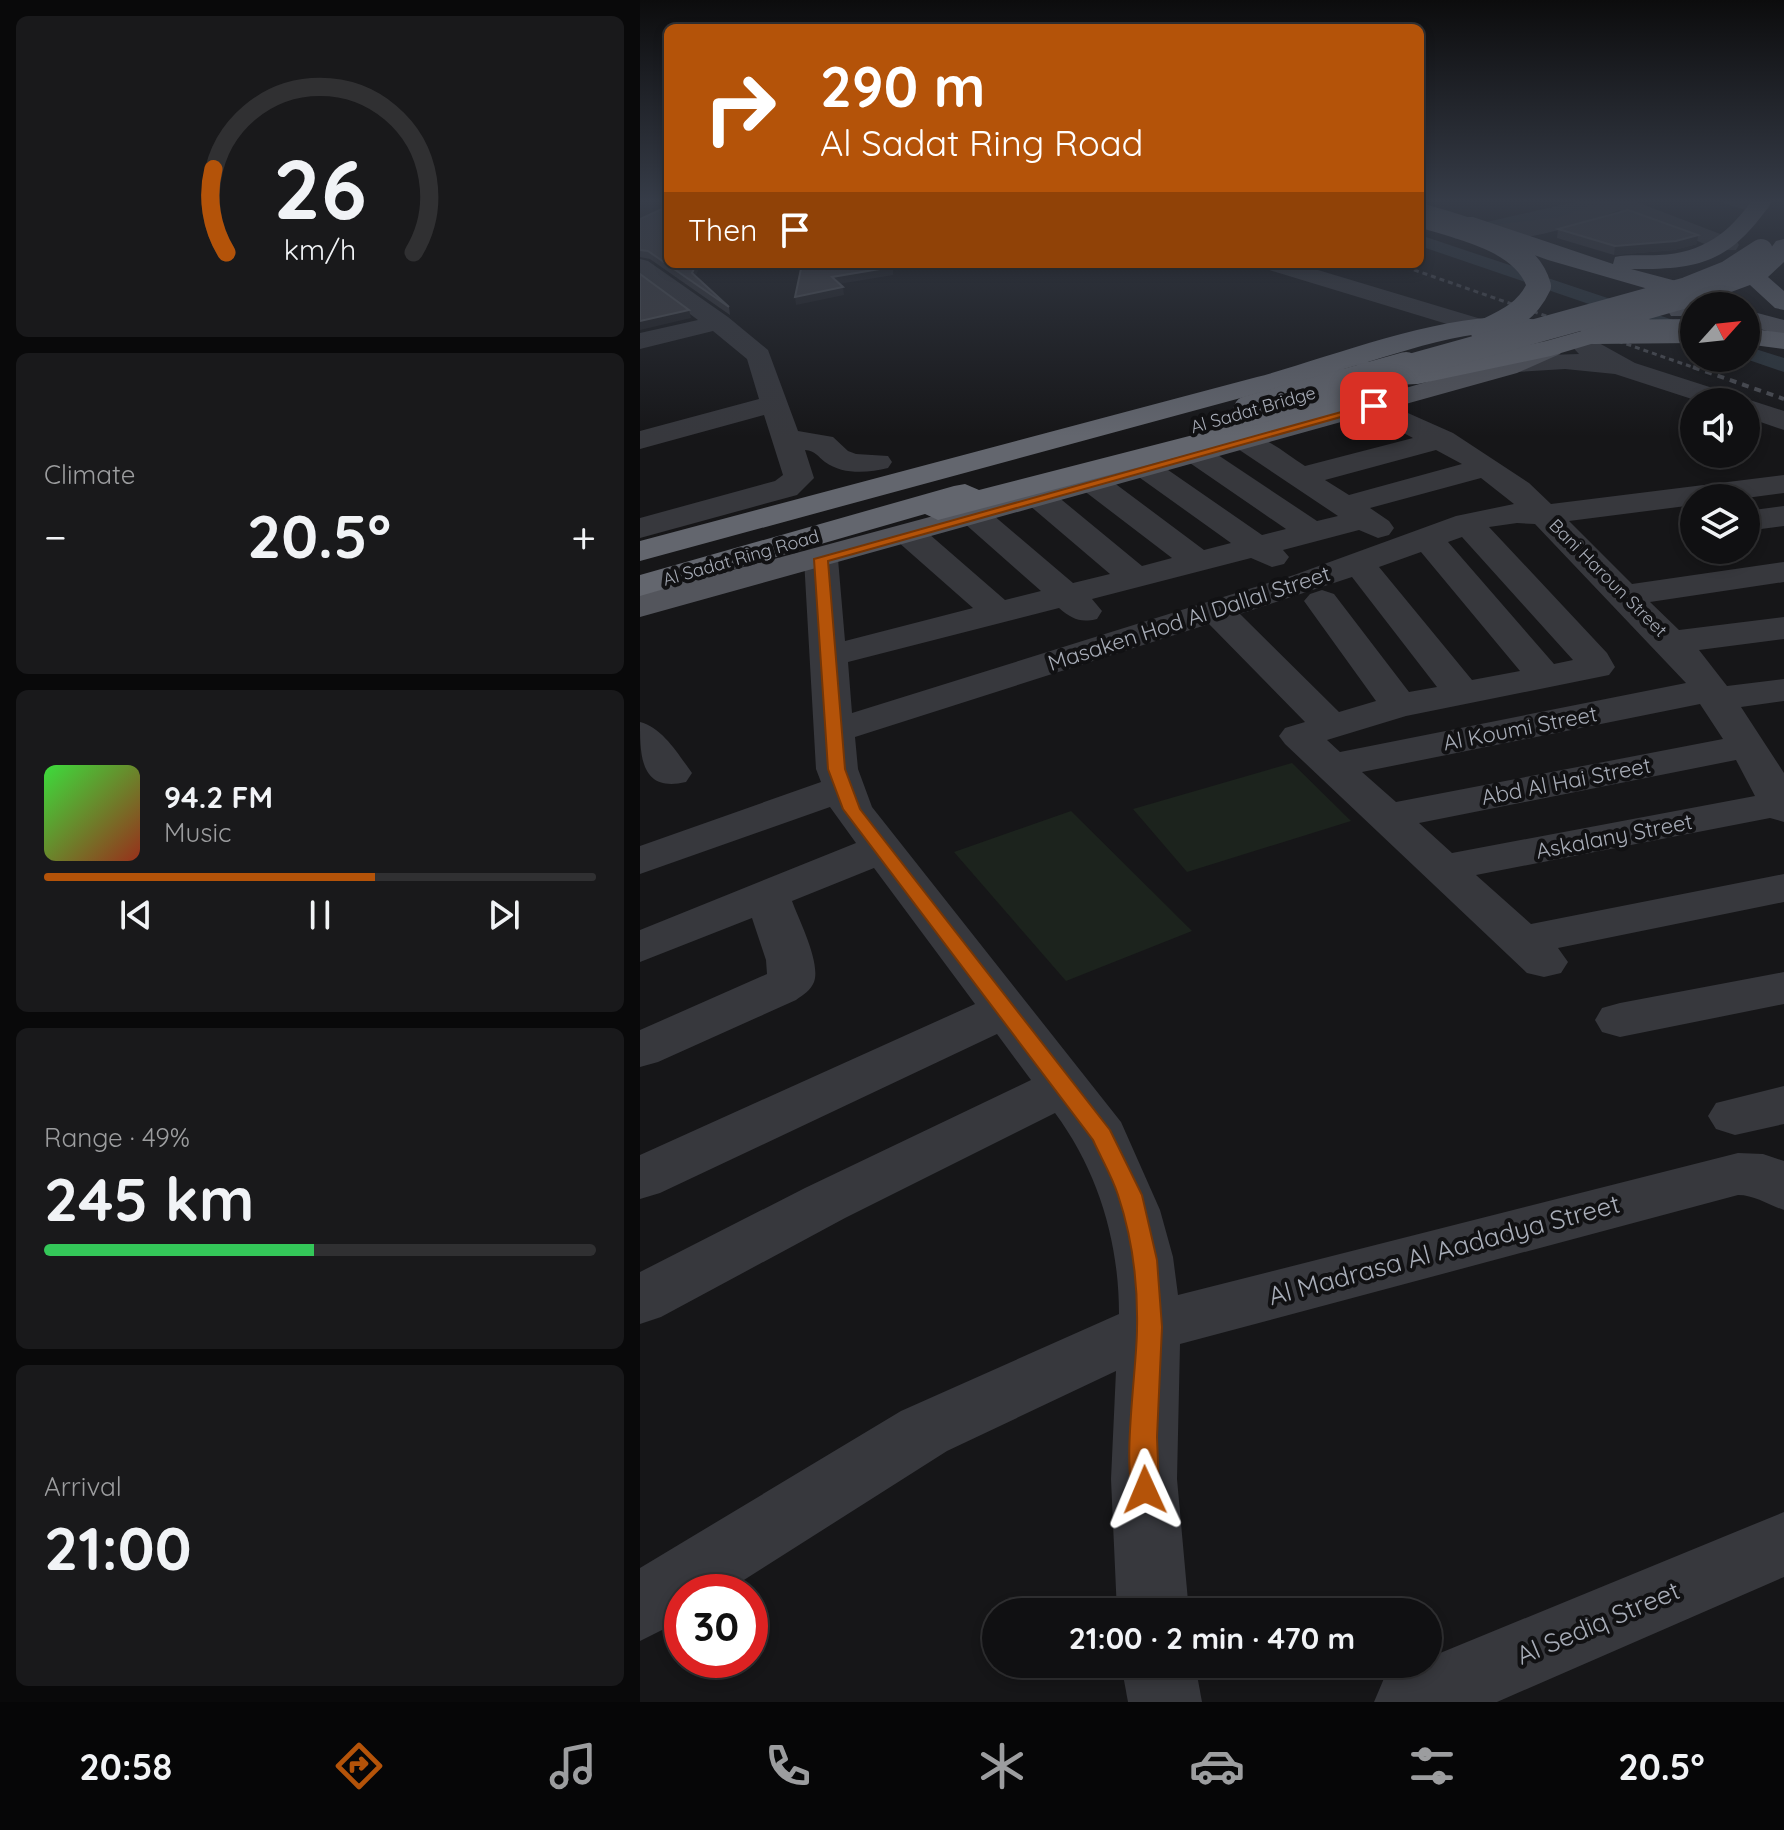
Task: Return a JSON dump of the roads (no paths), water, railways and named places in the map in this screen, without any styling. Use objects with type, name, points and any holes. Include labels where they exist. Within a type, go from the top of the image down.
[{"type":"highway","name":"Al Sadat Bridge","points":[[1491,343],[1536,296],[1538,278]]},
{"type":"highway","points":[[1637,278],[1683,292]]},
{"type":"highway","points":[[1673,278],[1715,288],[1729,287],[1746,278]]},
{"type":"highway","name":"Al Sadat Bridge","points":[[829,535],[1241,419],[1714,278]]},
{"type":"highway","points":[[1491,343],[1560,327],[1680,314]]},
{"type":"highway","points":[[1620,323],[1565,344],[1404,378],[1377,374],[1365,368],[1361,361],[1407,317],[1491,343],[1591,332],[1680,315]]},
{"type":"highway","points":[[1760,338],[1784,341]]},
{"type":"highway","points":[[640,551],[1367,354]]},
{"type":"highway","points":[[829,535],[975,502],[1359,406],[1363,392],[1355,382],[1331,375],[1293,376]]},
{"type":"highway","name":"Al Sadat Ring Road","points":[[640,569],[829,535]]},
{"type":"highway","name":"Al Sadat Ring Road","points":[[640,586],[829,535]]},
{"type":"main road","points":[[1760,312],[1784,316]]},
{"type":"main road","points":[[1760,317],[1784,328]]},
{"type":"main road","name":"Al Sadat Ring Road","points":[[640,606],[829,535],[909,534],[1198,455],[1241,419],[1359,406],[1491,343],[1565,344]]},
{"type":"street","points":[[640,528],[774,492],[795,483],[798,472],[759,356],[719,322],[657,278]]},
{"type":"street","points":[[1291,278],[1491,343],[1565,361],[1631,370]]},
{"type":"street","points":[[1310,278],[1407,317]]},
{"type":"street","points":[[640,296],[672,289]]},
{"type":"street","points":[[640,341],[719,322]]},
{"type":"street","points":[[1491,343],[1565,344],[1687,388]]},
{"type":"street","points":[[640,440],[775,403]]},
{"type":"street","name":"Bani Haroun Street","points":[[1359,406],[1443,439],[1487,467],[1544,515],[1673,642],[1714,694],[1783,805]]},
{"type":"street","points":[[1760,413],[1784,421]]},
{"type":"street","points":[[1241,419],[1300,477],[1354,512],[1417,543],[1545,677]]},
{"type":"street","points":[[787,439],[823,443],[837,457],[853,463],[877,462]]},
{"type":"street","points":[[1300,477],[1443,439]]},
{"type":"street","points":[[1198,455],[1313,533]]},
{"type":"street","points":[[829,656],[1313,533],[1354,512],[1487,467]]},
{"type":"street","points":[[1147,469],[1258,547],[1314,591],[1399,706]]},
{"type":"street","points":[[1094,483],[1199,562]]},
{"type":"street","name":"Masaken Hod Al Dallal Street","points":[[834,731],[1215,610],[1314,591],[1359,564],[1467,523],[1508,514],[1544,515],[1783,485]]},
{"type":"street","points":[[1040,498],[1136,578]]},
{"type":"street","points":[[1668,499],[1680,509]]},
{"type":"street","points":[[975,516],[1119,641]]},
{"type":"street","points":[[1760,519],[1784,516]]},
{"type":"street","points":[[1467,523],[1597,664],[1592,669],[1399,706],[1299,736],[1532,951],[1784,888]]},
{"type":"street","points":[[909,534],[999,613]]},
{"type":"street","points":[[829,535],[829,656],[837,769],[842,789],[852,809],[881,849],[1102,1136],[1130,1195],[1145,1260],[1150,1327],[1144,1437],[1146,1544],[1152,1598]]},
{"type":"street","points":[[1359,564],[1462,693]]},
{"type":"street","points":[[1749,564],[1776,582]]},
{"type":"street","points":[[1626,595],[1776,582]]},
{"type":"street","points":[[1215,610],[1330,725]]},
{"type":"street","points":[[1673,642],[1784,628]]},
{"type":"street","name":"Al Koumi Street","points":[[1329,766],[1714,694],[1784,690]]},
{"type":"street","points":[[640,734],[671,773]]},
{"type":"street","name":"Abd Al Hai Street","points":[[1385,817],[1748,746]]},
{"type":"street","points":[[640,861],[842,789]]},
{"type":"street","name":"Askalany Street","points":[[1443,868],[1783,805]]},
{"type":"street","points":[[640,947],[881,849]]},
{"type":"street","points":[[640,1050],[779,989],[791,980],[790,960],[767,895]]},
{"type":"street","points":[[1620,1020],[1784,988]]},
{"type":"street","points":[[640,1178],[1006,1010]]},
{"type":"street","points":[[640,1300],[825,1203],[1064,1086]]},
{"type":"street","name":"Al Madrasa Al Aadadya Street","points":[[640,1607],[924,1431],[1150,1327],[1761,1181]]},
{"type":"street","name":"Al Sediq Street","points":[[1411,1702],[1784,1544]]},
{"type":"street","points":[[1161,1678],[1165,1702]]},
{"type":"waterway","points":[[1532,278],[1680,329]]},
{"type":"waterway","points":[[1760,357],[1784,365]]},
{"type":"railway","points":[[1438,278],[1680,363]]},
{"type":"railway","points":[[1707,372],[1784,399]]}]
